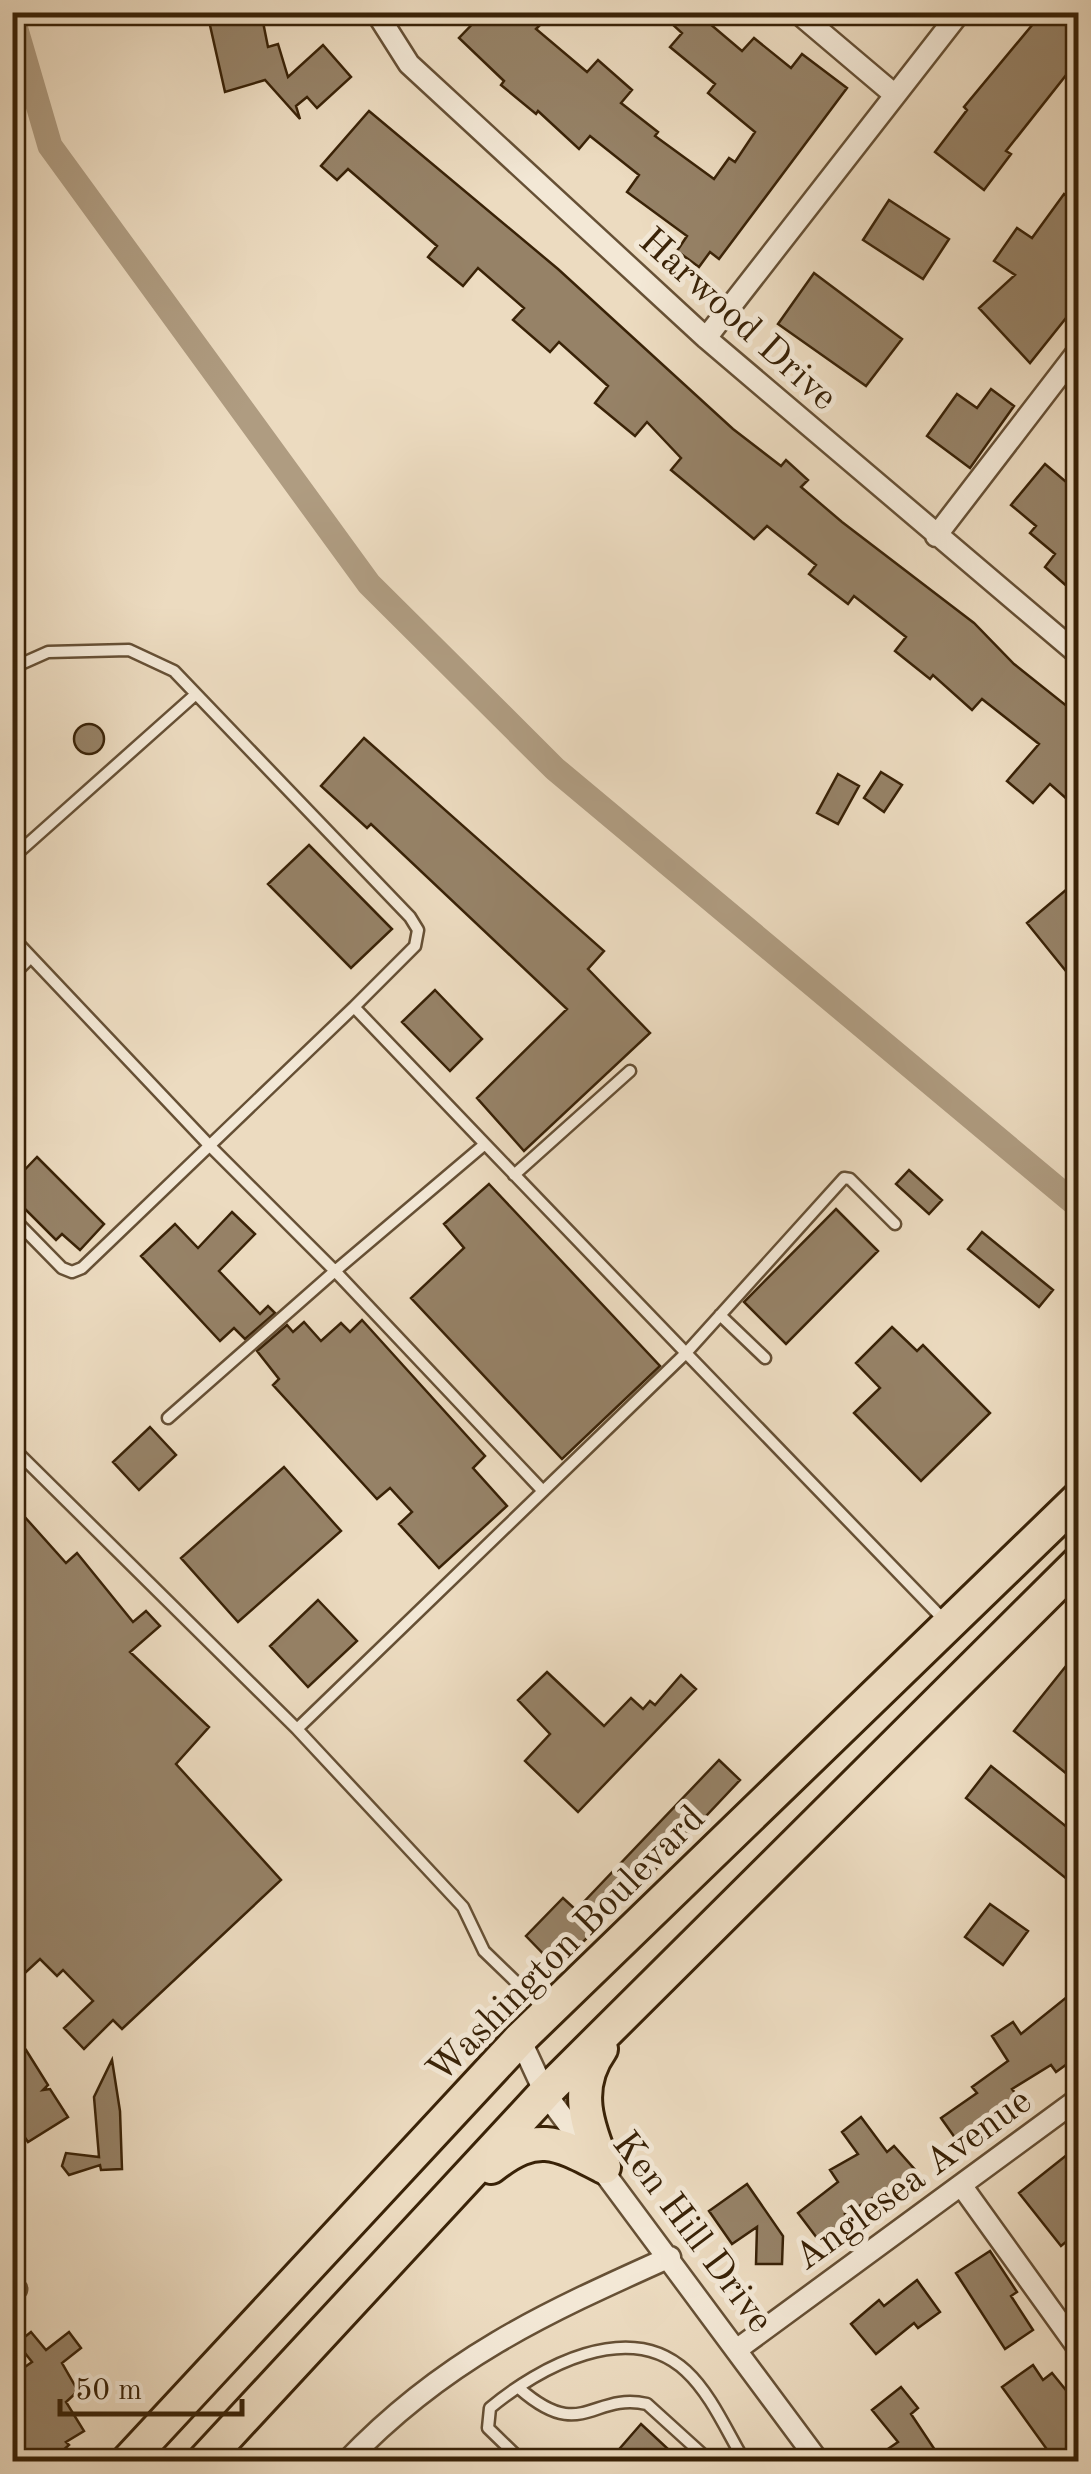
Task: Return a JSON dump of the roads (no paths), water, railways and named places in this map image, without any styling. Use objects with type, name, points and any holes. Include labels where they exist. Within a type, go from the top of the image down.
[{"type":"highway","name":"Washington Boulevard","points":[[127,2462],[520,2038],[1078,1498]]},
{"type":"highway","points":[[203,2462],[545,2092],[1078,1563]]},
{"type":"highway","points":[[604,2167],[586,2116],[583,2088],[588,2070],[650,1988]]},
{"type":"highway","points":[[448,2195],[524,2144],[567,2148],[604,2167]]},
{"type":"street","name":"Harwood Drive","points":[[376,12],[408,64],[706,338],[1078,654]]},
{"type":"street","points":[[798,12],[895,95]]},
{"type":"street","points":[[706,338],[960,12]]},
{"type":"street","points":[[936,536],[1078,351]]},
{"type":"street","name":"Ken Hill Drive","points":[[520,2038],[545,2092],[739,2348],[819,2462]]},
{"type":"street","name":"Anglesea Avenue","points":[[739,2348],[1078,2100]]},
{"type":"street","points":[[962,2185],[1078,2348]]},
{"type":"street","points":[[346,2462],[381,2425],[451,2368],[532,2318],[670,2257]]},
{"type":"lane","points":[[12,668],[48,652],[129,650],[174,671],[418,930],[414,946],[354,1007],[82,1268],[72,1272],[62,1268],[12,1217]]},
{"type":"lane","points":[[12,858],[196,694]]},
{"type":"lane","points":[[12,937],[541,1489]]},
{"type":"lane","points":[[12,976],[31,957]]},
{"type":"lane","points":[[354,1007],[948,1624]]},
{"type":"lane","points":[[514,1175],[630,1071]]},
{"type":"lane","points":[[168,1418],[486,1144]]},
{"type":"lane","points":[[297,1729],[686,1353],[844,1178],[850,1178],[895,1224]]},
{"type":"lane","points":[[720,1315],[764,1358]]},
{"type":"lane","points":[[14,1451],[297,1729],[463,1907],[484,1951],[547,2012]]},
{"type":"lane","points":[[523,2462],[488,2428],[486,2420],[492,2405],[588,2353],[614,2348],[656,2353],[696,2382],[746,2462]]},
{"type":"lane","points":[[520,2389],[538,2404],[562,2415],[589,2414],[634,2402],[647,2404],[711,2462]]},
{"type":"waterway","points":[[12,16],[50,146],[369,584],[555,769],[1078,1206]]}]
